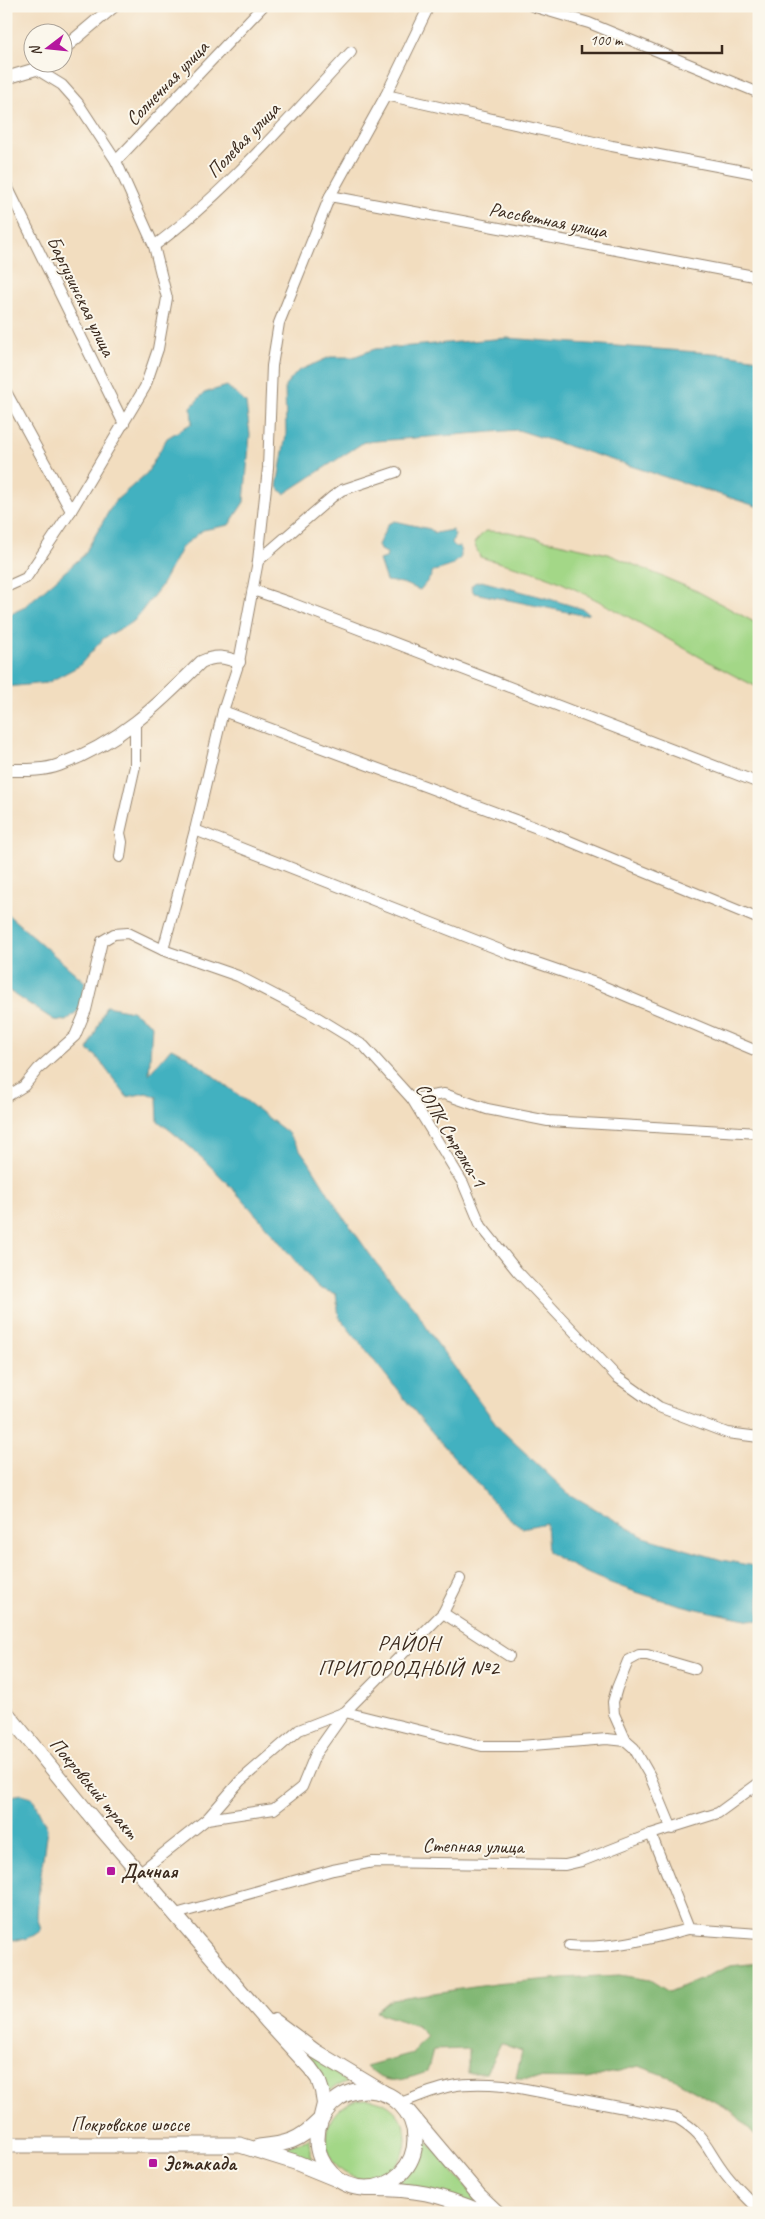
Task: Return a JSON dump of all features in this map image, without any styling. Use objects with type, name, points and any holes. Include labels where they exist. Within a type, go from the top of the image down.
[{"type":"main road","name":"Покровский тракт","points":[[6,1712],[139,1873],[251,2002]]},
{"type":"main road","points":[[251,2002],[315,2051],[383,2092],[404,2107],[478,2194],[498,2213]]},
{"type":"main road","points":[[251,2002],[318,2079],[324,2104],[316,2139],[319,2153],[327,2168],[339,2180],[365,2189],[401,2188],[430,2193],[484,2213]]},
{"type":"main road","points":[[320,2118],[330,2104],[340,2096],[368,2090],[383,2092]]},
{"type":"main road","points":[[365,2189],[379,2187],[391,2182],[402,2174],[410,2163],[415,2150],[416,2137],[414,2124],[404,2107]]},
{"type":"main road","name":"Покровское шоссе","points":[[6,2145],[216,2144],[253,2147],[295,2141],[305,2135],[320,2118]]},
{"type":"main road","name":"Покровское шоссе","points":[[253,2147],[339,2180]]},
{"type":"street","points":[[72,42],[114,6]]},
{"type":"street","name":"Солнечная улица","points":[[116,161],[263,6]]},
{"type":"street","points":[[163,950],[195,830],[223,711],[240,662],[258,561],[268,468],[272,366],[280,323],[330,196],[386,95],[428,6]]},
{"type":"street","points":[[532,6],[589,23],[759,93]]},
{"type":"street","name":"Полевая улица","points":[[154,246],[184,224],[240,171],[350,52]]},
{"type":"street","points":[[6,78],[24,72]]},
{"type":"street","points":[[8,582],[26,578],[72,511],[93,471],[124,424],[145,386],[152,368],[158,349],[167,298],[154,246],[116,161],[78,102],[48,72]]},
{"type":"street","points":[[386,95],[612,146],[759,174]]},
{"type":"street","name":"Баргузинская улица","points":[[6,184],[124,424]]},
{"type":"street","name":"Рассветная улица","points":[[330,196],[759,277]]},
{"type":"street","points":[[6,392],[72,511]]},
{"type":"street","points":[[258,561],[332,496],[342,490],[396,472]]},
{"type":"street","points":[[253,590],[759,782]]},
{"type":"street","points":[[6,770],[35,770],[58,765],[111,739],[135,724],[201,662],[213,656],[223,656],[240,662]]},
{"type":"street","points":[[223,711],[545,831],[759,920]]},
{"type":"street","points":[[120,857],[122,842],[120,833],[135,766],[135,724]]},
{"type":"street","points":[[195,830],[508,952],[598,984],[759,1052]]},
{"type":"street","name":"СОПК Стрелка-1","points":[[6,1097],[24,1086],[38,1069],[75,1036],[86,1010],[102,941],[114,934],[128,933],[163,950],[238,976],[315,1016],[364,1046],[412,1099],[463,1183],[481,1226],[517,1271],[617,1377],[659,1407],[727,1434],[759,1437]]},
{"type":"street","points":[[412,1099],[444,1094],[487,1109],[548,1121],[759,1134]]},
{"type":"street","points":[[207,1819],[274,1809],[302,1787],[316,1752],[344,1712],[443,1613],[460,1579]]},
{"type":"street","points":[[443,1613],[509,1656]]},
{"type":"street","points":[[672,1829],[650,1776],[634,1748],[626,1741],[617,1725],[613,1702],[628,1661],[633,1657],[648,1655],[695,1670]]},
{"type":"street","points":[[139,1873],[207,1819],[240,1782],[299,1730],[344,1712],[482,1746],[520,1746],[607,1738],[626,1741]]},
{"type":"street","name":"Степная улица","points":[[176,1914],[333,1870],[373,1862],[565,1865],[582,1861],[651,1834],[718,1814],[754,1792],[759,1783]]},
{"type":"street","points":[[651,1834],[689,1929]]},
{"type":"street","points":[[568,1946],[597,1948],[624,1944],[689,1929],[759,1934]]},
{"type":"street","points":[[404,2107],[449,2085],[478,2083],[504,2085],[677,2118],[694,2128],[704,2139],[723,2170],[759,2210]]},
{"type":"green space","points":[[485,531],[509,532],[608,554],[697,591],[754,622],[759,625],[759,688],[560,582],[531,571],[480,557],[474,543]]},
{"type":"green space","points":[[759,1963],[759,2139],[733,2112],[674,2079],[639,2066],[587,2079],[516,2078],[522,2051],[501,2043],[486,2073],[468,2073],[468,2049],[433,2050],[427,2072],[410,2078],[388,2080],[373,2073],[366,2066],[413,2053],[427,2036],[417,2026],[376,2012],[392,1999],[495,1984],[620,1975],[650,1980],[669,1992],[730,1966]]},
{"type":"green space","points":[[293,2040],[348,2083],[336,2086],[328,2093]]},
{"type":"green space","points":[[366,2099],[381,2102],[394,2111],[403,2124],[406,2139],[403,2154],[394,2167],[381,2176],[366,2179],[351,2176],[338,2167],[329,2154],[326,2139],[329,2124],[338,2111],[351,2102]]},
{"type":"green space","points":[[420,2133],[485,2208],[394,2187],[410,2171]]},
{"type":"green space","points":[[310,2139],[310,2155],[317,2168],[271,2152]]},
{"type":"water","points":[[507,338],[725,354],[759,359],[759,507],[518,430],[364,442],[284,494],[277,486],[286,435],[285,386],[298,371],[330,357],[353,357],[375,349]]},
{"type":"water","points":[[227,386],[246,403],[250,435],[244,502],[229,525],[203,530],[182,547],[161,586],[134,621],[104,638],[79,666],[47,683],[6,687],[6,616],[23,608],[84,555],[114,502],[147,473],[167,438],[192,423],[191,407],[204,393]]},
{"type":"water","points":[[395,521],[430,529],[435,533],[452,530],[455,535],[452,543],[456,547],[460,546],[461,557],[448,567],[433,571],[420,590],[402,583],[386,581],[379,560],[386,558],[387,553],[380,550],[378,545],[388,524]]},
{"type":"water","points":[[481,581],[583,609],[589,614],[582,615],[474,593],[471,587],[474,583]]},
{"type":"water","points":[[6,913],[85,982],[80,1009],[66,1021],[54,1020],[6,989]]},
{"type":"water","points":[[106,1006],[132,1011],[152,1025],[149,1074],[171,1048],[186,1055],[287,1132],[376,1263],[415,1309],[436,1342],[500,1429],[568,1493],[644,1537],[722,1560],[759,1567],[759,1621],[677,1604],[595,1577],[548,1552],[546,1523],[522,1528],[503,1513],[424,1423],[339,1317],[336,1294],[318,1288],[223,1178],[181,1139],[158,1121],[157,1097],[146,1093],[127,1097],[96,1056],[88,1050]]},
{"type":"water","points":[[22,1794],[32,1797],[47,1828],[37,1916],[41,1930],[29,1938],[11,1940],[6,1939],[6,1797]]},
{"type":"place","name":"Дачная","points":[[111,1871]]},
{"type":"place","name":"Эстакада","points":[[153,2163]]},
{"type":"district","name":"РАЙОН ПРИГОРОДНЫЙ №2","points":[[409,1656]]}]
